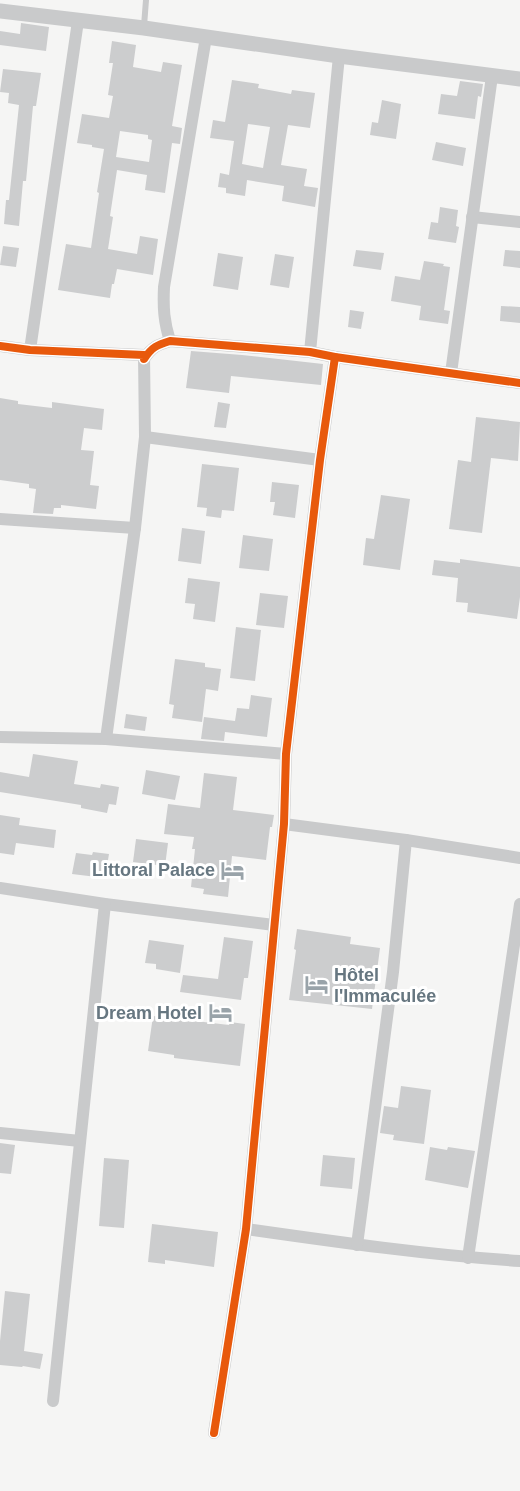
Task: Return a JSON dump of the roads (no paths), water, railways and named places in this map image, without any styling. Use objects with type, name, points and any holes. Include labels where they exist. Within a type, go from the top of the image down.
[{"type":"street","points":[[0,11],[144,28],[520,79]]},
{"type":"street","points":[[30,350],[78,21]]},
{"type":"street","points":[[170,342],[163,307],[164,287],[206,37]]},
{"type":"street","points":[[310,352],[339,56]]},
{"type":"street","points":[[451,373],[492,76]]},
{"type":"street","points":[[472,217],[520,222]]},
{"type":"street","points":[[144,355],[144,359],[150,350],[170,342],[310,352],[520,383]]},
{"type":"street","points":[[0,346],[30,350],[144,355]]},
{"type":"street","points":[[106,739],[145,437],[144,355]]},
{"type":"street","points":[[214,1433],[246,1229],[285,824],[286,754],[320,460],[335,357]]},
{"type":"street","points":[[145,437],[320,460]]},
{"type":"street","points":[[0,519],[135,528]]},
{"type":"street","points":[[0,737],[106,739],[286,754]]},
{"type":"street","points":[[285,824],[520,858]]},
{"type":"street","points":[[357,1245],[393,972],[406,840]]},
{"type":"street","points":[[0,888],[105,904],[274,925]]},
{"type":"street","points":[[52,1401],[105,904]]},
{"type":"street","points":[[468,1258],[520,904]]},
{"type":"street","points":[[0,1133],[81,1141]]},
{"type":"street","points":[[246,1229],[468,1258],[520,1261]]},
{"type":"lane","points":[[144,28],[146,0]]},
{"type":"place","name":"Littoral Palace","points":[[233,870]]},
{"type":"place","name":"Hôtel l'Immaculée","points":[[316,985]]},
{"type":"place","name":"Dream Hotel","points":[[220,1013]]}]
